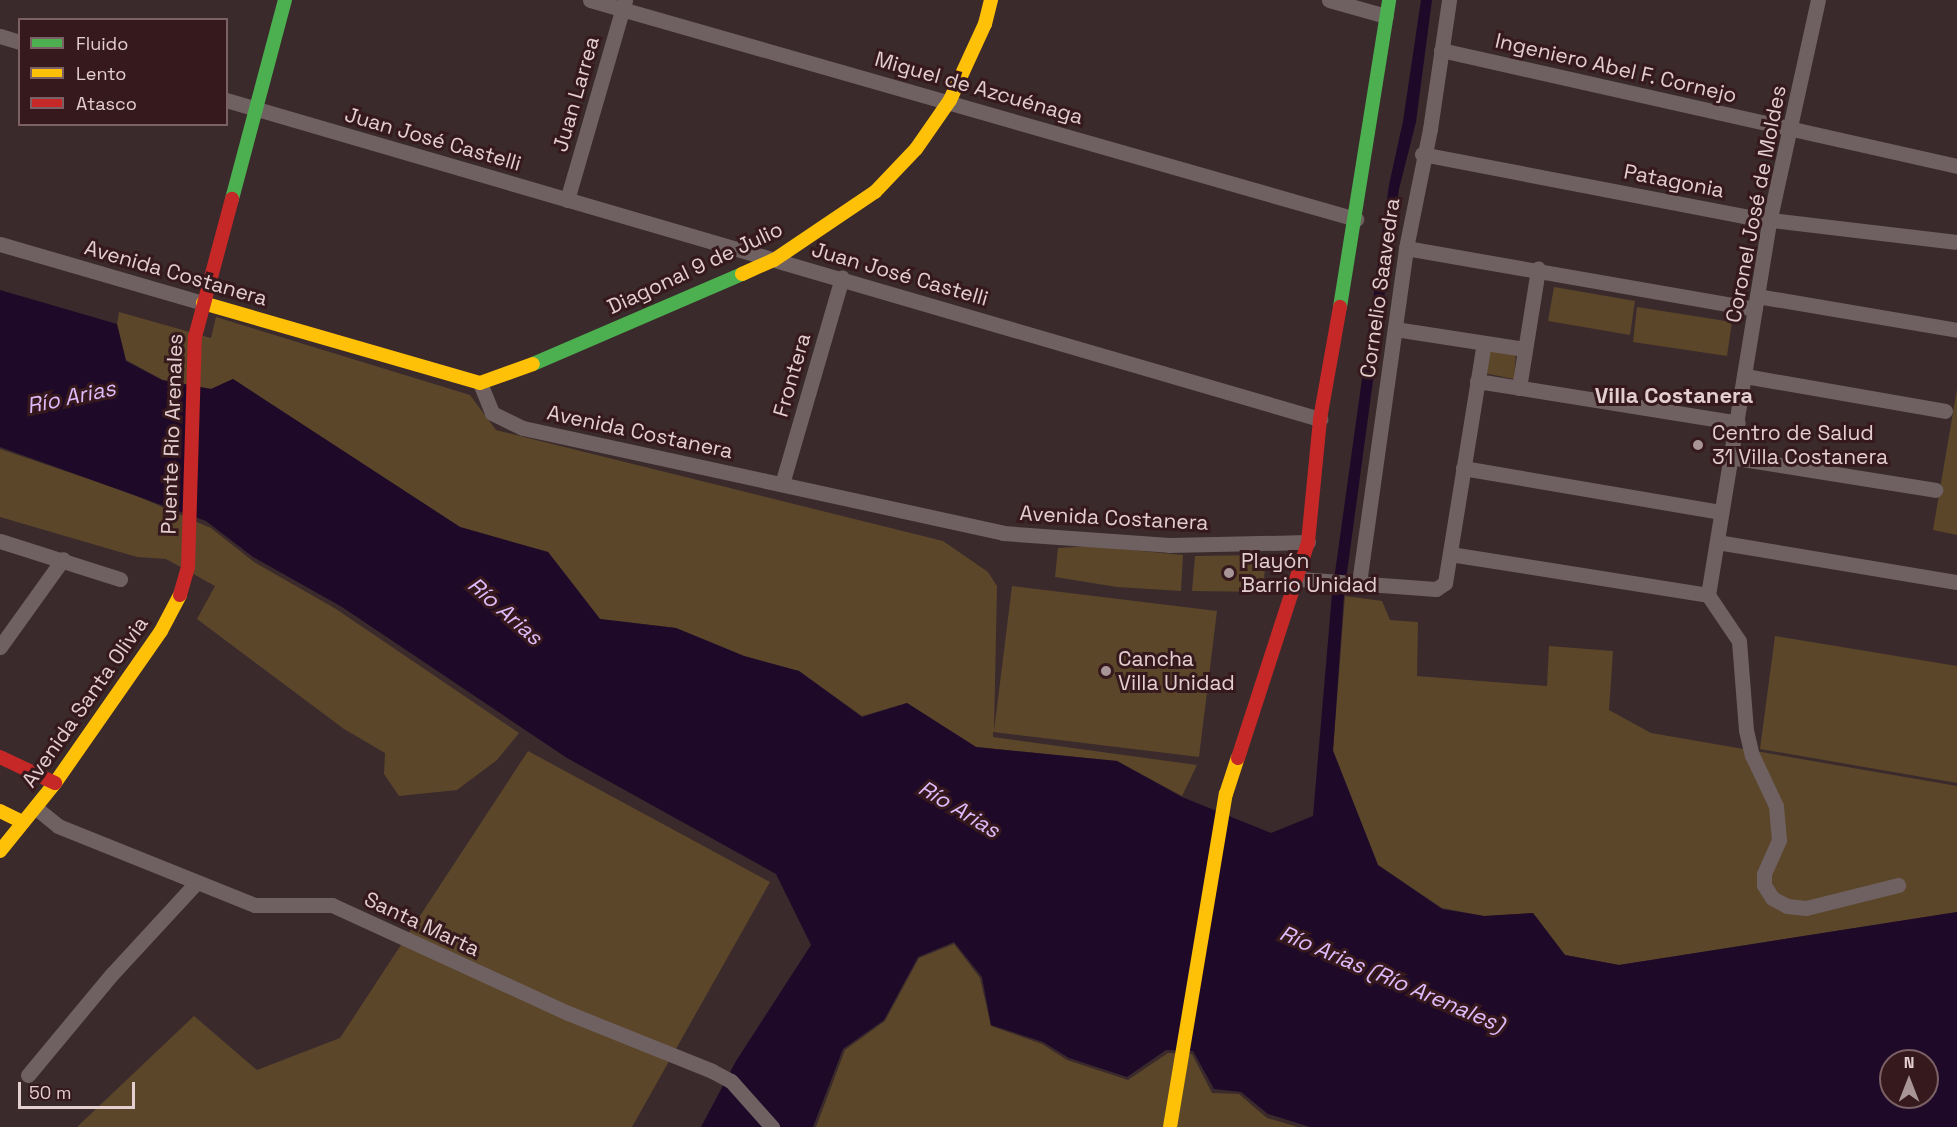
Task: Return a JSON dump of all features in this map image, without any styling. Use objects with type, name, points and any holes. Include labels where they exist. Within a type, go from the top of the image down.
[{"type":"street","name":"Puente Rio Arenales","points":[[188,567],[195,337],[254,108],[285,0]]},
{"type":"street","name":"Miguel de Azcuénaga","points":[[590,0],[624,5],[1356,219]]},
{"type":"street","name":"Diagonal 9 de Julio","points":[[480,383],[774,260],[875,192],[916,148],[950,100],[985,24],[991,0]]},
{"type":"street","points":[[1329,0],[1386,16]]},
{"type":"street","name":"Cornelio Saavedra","points":[[1170,1127],[1226,794],[1299,579],[1308,542],[1320,419],[1356,219],[1389,0]]},
{"type":"street","name":"Cornelio Saavedra","points":[[1359,584],[1406,248],[1422,154],[1430,129],[1449,0]]},
{"type":"street","name":"Coronel José de Moldes","points":[[1708,595],[1770,218],[1818,0]]},
{"type":"street","name":"Juan Larrea","points":[[567,200],[624,5]]},
{"type":"street","points":[[0,36],[18,41]]},
{"type":"street","name":"Ingeniero Abel F. Cornejo","points":[[1441,50],[1957,166]]},
{"type":"street","name":"Juan José Castelli","points":[[228,101],[1320,419]]},
{"type":"street","name":"Patagonia","points":[[1422,154],[1770,218],[1955,242]]},
{"type":"street","name":"Avenida Costanera","points":[[0,244],[480,383],[492,413],[523,428],[1003,533],[1169,545],[1308,542]]},
{"type":"street","points":[[1406,248],[1756,302],[1957,330]]},
{"type":"street","points":[[1519,388],[1538,269]]},
{"type":"street","name":"Frontera","points":[[782,484],[842,278]]},
{"type":"street","points":[[1395,329],[1524,349]]},
{"type":"street","points":[[1299,579],[1436,589],[1445,583],[1484,343]]},
{"type":"street","points":[[1745,376],[1945,411]]},
{"type":"street","points":[[1477,381],[1738,423]]},
{"type":"street","points":[[1730,457],[1935,490]]},
{"type":"street","points":[[1463,468],[1721,512]]},
{"type":"street","points":[[0,541],[63,559],[120,579]]},
{"type":"street","points":[[1717,542],[1957,582]]},
{"type":"street","points":[[1450,554],[1708,595],[1739,640],[1746,730],[1752,755],[1776,807],[1779,840],[1764,874],[1764,885],[1772,898],[1787,906],[1806,908],[1898,885]]},
{"type":"street","points":[[0,647],[63,559]]},
{"type":"street","name":"Avenida Santa Olivia","points":[[0,851],[55,783],[167,621],[184,589],[188,567]]},
{"type":"street","points":[[0,757],[55,783]]},
{"type":"street","name":"Santa Marta","points":[[36,808],[58,826],[255,905],[332,905],[568,1013],[712,1071],[731,1081],[772,1127]]},
{"type":"street","points":[[0,811],[23,822]]},
{"type":"street","points":[[28,1076],[112,974],[196,883]]},
{"type":"shaded area","points":[[1554,287],[1635,301],[1630,335],[1548,321]]},
{"type":"shaded area","points":[[1637,307],[1732,322],[1727,356],[1633,342]]},
{"type":"shaded area","points":[[119,312],[211,338],[216,317],[470,395],[496,430],[943,541],[988,572],[997,586],[994,731],[1012,586],[1217,611],[1199,757],[993,732],[993,737],[1197,765],[1182,796],[1117,761],[976,747],[907,703],[862,716],[799,671],[744,656],[676,628],[600,619],[548,552],[460,527],[233,379],[211,389],[163,380],[126,360],[117,324]]},
{"type":"shaded area","points":[[1487,351],[1516,354],[1514,379],[1484,373]]},
{"type":"shaded area","points":[[1957,389],[1957,535],[1933,530]]},
{"type":"shaded area","points":[[0,449],[130,493],[211,528],[254,562],[336,609],[519,733],[497,760],[457,790],[399,796],[384,774],[385,753],[344,729],[197,619],[215,586],[166,559],[137,557],[0,517]]},
{"type":"shaded area","points":[[1090,546],[1183,555],[1181,591],[1117,587],[1055,577],[1058,548]]},
{"type":"shaded area","name":"Playón Barrio Unidad","points":[[1266,555],[1263,592],[1192,591],[1195,556]]},
{"type":"shaded area","points":[[1345,596],[1382,601],[1390,620],[1418,622],[1417,676],[1547,686],[1549,646],[1613,651],[1609,710],[1651,733],[1957,786],[1957,912],[1619,965],[1565,955],[1533,913],[1484,916],[1442,908],[1378,865],[1333,750]]},
{"type":"shaded area","points":[[1775,636],[1957,666],[1957,783],[1760,749]]},
{"type":"shaded area","points":[[528,751],[770,882],[632,1127],[77,1127],[194,1016],[257,1070],[340,1038]]},
{"type":"shaded area","points":[[954,944],[980,978],[991,1026],[1042,1044],[1067,1060],[1128,1080],[1168,1053],[1192,1054],[1212,1093],[1239,1094],[1267,1118],[1298,1127],[816,1127],[845,1050],[885,1021],[919,958]]},
{"type":"water","points":[[1421,0],[1432,0],[1416,122],[1399,189],[1344,595],[1333,751],[1378,865],[1442,909],[1484,916],[1533,913],[1565,955],[1619,965],[1957,912],[1957,1127],[1310,1127],[1268,1114],[1241,1092],[1214,1089],[1193,1051],[1166,1050],[1127,1077],[1069,1058],[1043,1042],[991,1025],[982,977],[954,942],[918,957],[884,1020],[843,1049],[813,1127],[701,1127],[736,1061],[811,945],[776,874],[567,758],[342,607],[253,557],[206,521],[0,447],[0,290],[117,324],[126,361],[162,380],[211,389],[233,379],[460,527],[548,552],[600,619],[676,628],[744,656],[799,671],[862,717],[907,703],[976,747],[1117,761],[1182,797],[1271,833],[1313,816],[1332,594],[1389,185],[1403,121]]},
{"type":"traffic: fast","points":[[232,199],[285,0]]},
{"type":"traffic: fast","points":[[1340,307],[1389,0]]},
{"type":"traffic: fast","points":[[533,364],[742,274]]},
{"type":"traffic: slow","points":[[742,274],[774,260],[875,192],[916,149],[950,100],[985,24],[991,0]]},
{"type":"traffic: slow","points":[[203,303],[480,383],[533,364]]},
{"type":"traffic: slow","points":[[0,851],[55,783],[161,631],[180,595]]},
{"type":"traffic: slow","points":[[1170,1127],[1226,794],[1238,758]]},
{"type":"traffic: slow","points":[[0,811],[23,822]]},
{"type":"traffic: jam","points":[[180,595],[188,567],[195,337],[232,199]]},
{"type":"traffic: jam","points":[[1238,758],[1308,542],[1320,419],[1340,307]]},
{"type":"traffic: jam","points":[[0,757],[55,783]]},
{"type":"place","name":"Centro de Salud 31 Villa Costanera","points":[[1698,445]]},
{"type":"place","name":"Playón Barrio Unidad","points":[[1229,573]]},
{"type":"place","name":"Cancha Villa Unidad","points":[[1106,671]]},
{"type":"district","name":"Villa Costanera","points":[[1674,396]]},
{"type":"water label","name":"Río Arias","points":[[71,397]]},
{"type":"water label","name":"Río Arias","points":[[505,611]]},
{"type":"water label","name":"Río Arias","points":[[959,809]]},
{"type":"water label","name":"Río Arias (Río Arenales)","points":[[1392,979]]}]
